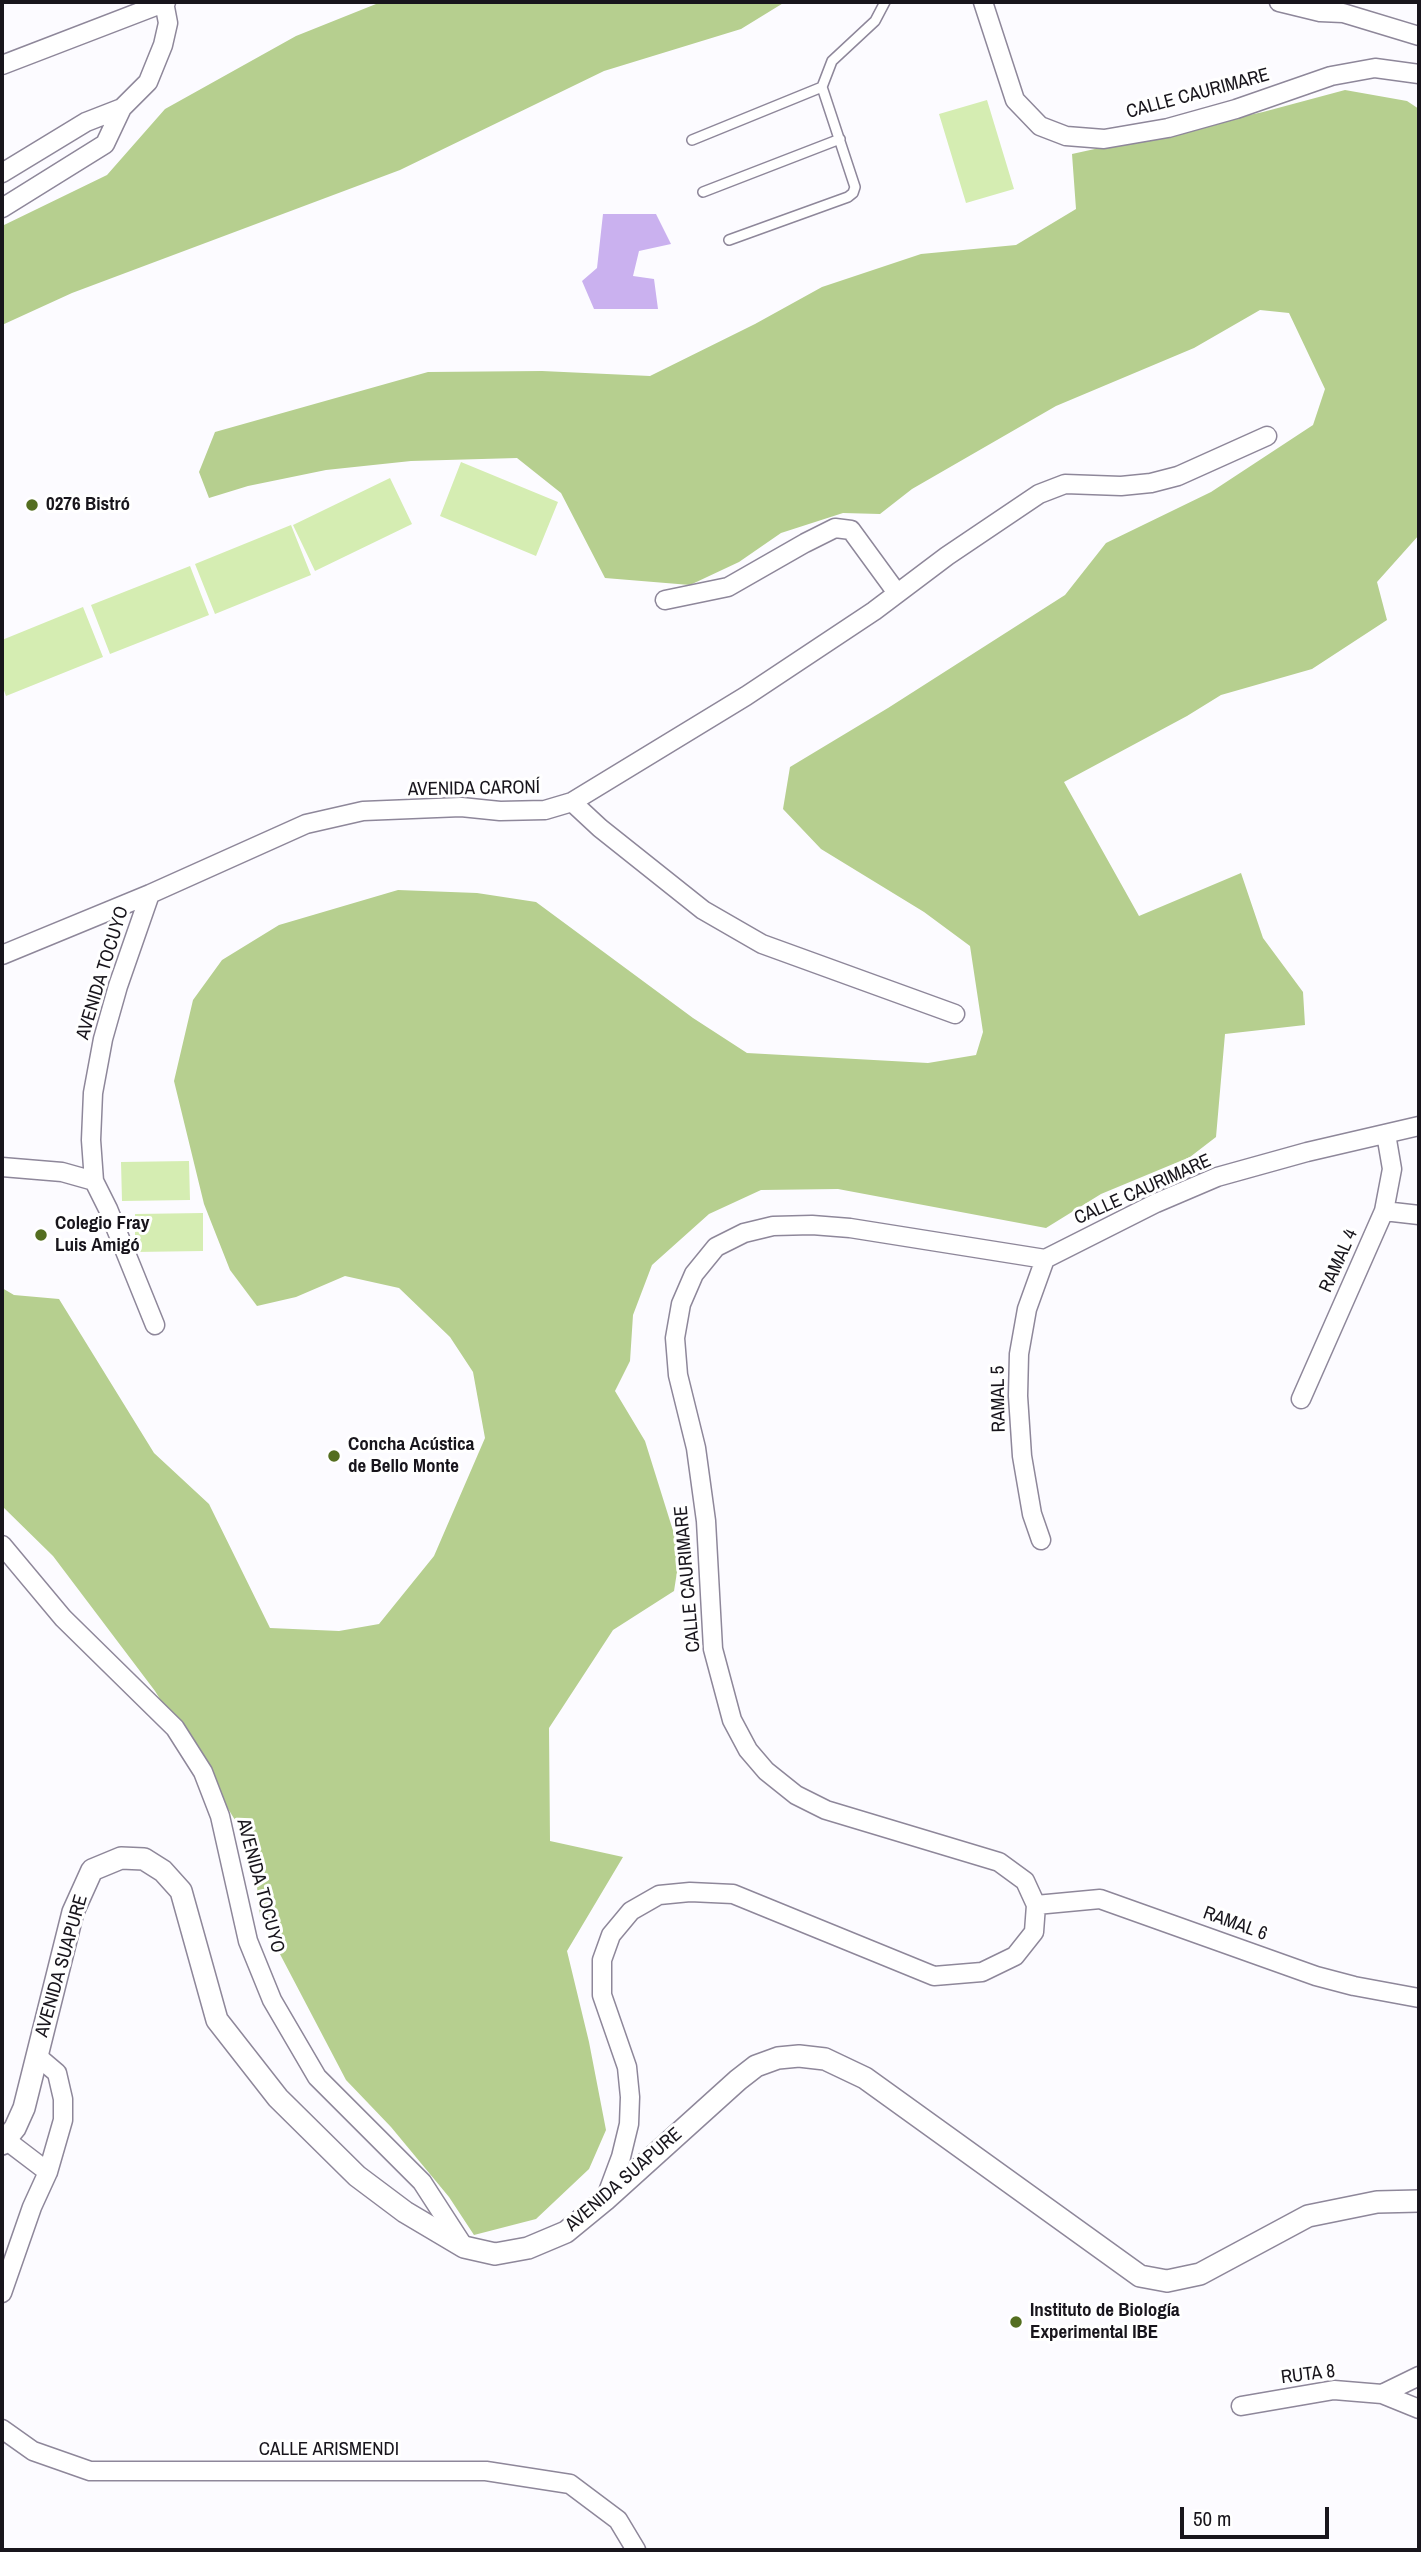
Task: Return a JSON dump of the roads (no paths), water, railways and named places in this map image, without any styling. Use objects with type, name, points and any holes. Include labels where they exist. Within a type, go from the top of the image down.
[{"type":"street","points":[[2,65],[165,2],[168,23],[163,45],[148,82],[122,108],[106,144],[2,208]]},
{"type":"street","name":"CALLE CAURIMARE","points":[[984,2],[1015,100],[1040,126],[1066,136],[1104,139],[1168,128],[1236,109],[1331,75],[1376,68],[1419,74]]},
{"type":"street","points":[[1279,2],[1321,12],[1343,13],[1419,36]]},
{"type":"street","points":[[2,173],[86,122],[122,108]]},
{"type":"street","name":"AVENIDA CARONÍ","points":[[2,955],[150,894],[306,824],[363,811],[461,807],[500,811],[545,810],[572,802],[746,696],[1039,494],[1065,484],[1121,486],[1151,483],[1178,475],[1267,436]]},
{"type":"street","points":[[665,600],[728,587],[835,528],[851,530],[897,593]]},
{"type":"street","points":[[572,802],[600,828],[703,910],[762,944],[956,1014]]},
{"type":"street","name":"AVENIDA TOCUYO","points":[[94,1181],[93,1093],[103,1039],[150,894]]},
{"type":"street","name":"CALLE CAURIMARE","points":[[1036,1905],[1025,1881],[999,1861],[825,1810],[796,1795],[766,1771],[748,1750],[732,1720],[713,1649],[706,1521],[696,1448],[678,1375],[675,1338],[681,1304],[694,1274],[716,1247],[744,1233],[773,1226],[850,1228],[1045,1259],[1156,1203],[1217,1177],[1307,1152],[1419,1126]]},
{"type":"street","name":"RAMAL 4","points":[[1301,1399],[1384,1212],[1392,1169],[1386,1134]]},
{"type":"street","points":[[2,1167],[62,1171],[94,1181],[155,1325]]},
{"type":"street","points":[[1384,1212],[1419,1215]]},
{"type":"street","name":"RAMAL 5","points":[[1041,1540],[1032,1514],[1022,1456],[1018,1396],[1019,1354],[1027,1309],[1045,1259]]},
{"type":"street","name":"AVENIDA TOCUYO","points":[[2,1545],[63,1618],[174,1728],[203,1772],[220,1816],[248,1941],[272,2000],[317,2077],[422,2182],[464,2247]]},
{"type":"street","name":"AVENIDA SUAPURE","points":[[4,2142],[15,2128],[24,2108],[73,1912],[92,1870],[121,1858],[144,1860],[163,1871],[181,1891],[217,2020],[278,2098],[357,2176],[405,2212],[464,2247],[495,2254],[528,2248],[566,2232],[756,2066],[778,2058],[799,2056],[825,2059],[865,2078],[1140,2276],[1167,2281],[1199,2274],[1308,2216],[1377,2202],[1419,2201]]},
{"type":"street","points":[[605,2200],[621,2157],[629,2123],[630,2096],[627,2067],[602,1995],[602,1960],[611,1935],[631,1911],[659,1895],[690,1892],[733,1894],[934,1976],[982,1972],[1015,1956],[1034,1932],[1036,1905]]},
{"type":"street","name":"RAMAL 6","points":[[1036,1905],[1100,1899],[1316,1976],[1419,1998]]},
{"type":"street","points":[[2,2293],[32,2207],[48,2172],[63,2120],[63,2099],[57,2073],[37,2056]]},
{"type":"street","points":[[4,2142],[48,2172]]},
{"type":"street","points":[[1382,2394],[1419,2376]]},
{"type":"street","name":"RUTA 8","points":[[1241,2406],[1334,2390],[1382,2394]]},
{"type":"street","points":[[1382,2394],[1419,2409]]},
{"type":"street","name":"CALLE ARISMENDI","points":[[2,2429],[33,2451],[90,2472],[486,2471],[570,2484],[618,2520],[636,2550]]},
{"type":"lane","points":[[729,240],[848,197],[855,187],[822,87],[832,61],[874,21],[885,2]]},
{"type":"lane","points":[[692,140],[822,87]]},
{"type":"lane","points":[[703,192],[840,139]]},
{"type":"place","name":"0276 Bistró","points":[[32,505]]},
{"type":"place","name":"Colegio Fray Luis Amigó","points":[[41,1235]]},
{"type":"place","name":"Concha Acústica de Bello Monte","points":[[334,1456]]},
{"type":"place","name":"Instituto de Biología Experimental IBE","points":[[1016,2322]]}]
